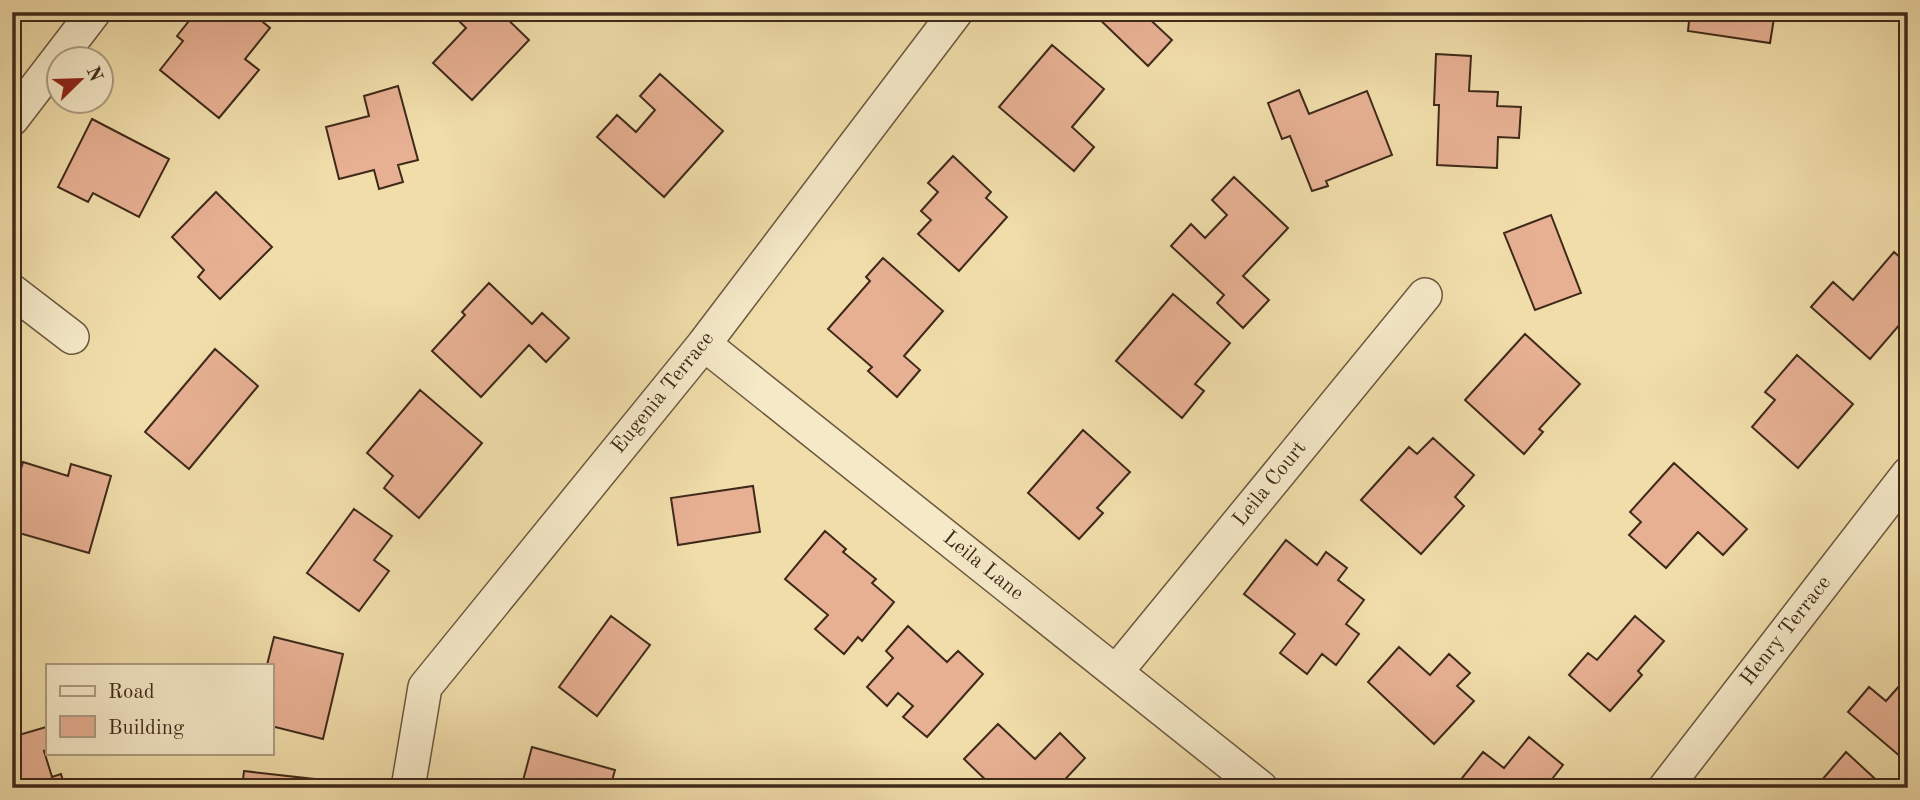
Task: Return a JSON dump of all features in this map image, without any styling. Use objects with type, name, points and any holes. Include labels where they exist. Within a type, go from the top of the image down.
[{"type":"street","points":[[12,119],[94,12]]},
{"type":"street","name":"Eugenia Terrace","points":[[408,788],[425,687],[704,344],[956,12]]},
{"type":"street","points":[[12,291],[72,337]]},
{"type":"street","name":"Leila Court","points":[[1116,672],[1424,295]]},
{"type":"street","name":"Leila Lane","points":[[704,344],[1261,788]]},
{"type":"street","name":"Henry Terrace","points":[[1665,788],[1908,474]]},
{"type":"building","points":[[196,12],[214,12],[222,19],[228,12],[251,12],[270,28],[245,59],[259,70],[219,118],[160,70],[183,41],[177,36]]},
{"type":"building","points":[[457,12],[500,12],[529,40],[472,100],[433,63],[466,28],[454,16]]},
{"type":"building","points":[[1092,12],[1142,12],[1172,40],[1148,66]]},
{"type":"building","points":[[1690,12],[1775,12],[1770,43],[1688,31]]},
{"type":"building","points":[[1052,45],[1104,89],[1072,127],[1094,147],[1074,171],[999,107]]},
{"type":"building","points":[[1436,54],[1471,56],[1469,91],[1498,92],[1497,106],[1521,107],[1519,138],[1498,137],[1497,168],[1437,165],[1439,105],[1434,105]]},
{"type":"building","points":[[660,74],[723,131],[664,197],[597,137],[617,115],[636,132],[655,110],[640,96]]},
{"type":"building","points":[[398,86],[418,160],[398,165],[403,182],[379,189],[374,170],[339,179],[326,127],[369,116],[364,96]]},
{"type":"building","points":[[1299,90],[1309,114],[1367,91],[1392,155],[1326,181],[1328,186],[1312,191],[1290,136],[1282,139],[1268,103]]},
{"type":"building","points":[[92,119],[169,159],[139,217],[93,193],[88,202],[58,187]]},
{"type":"building","points":[[953,156],[991,192],[986,198],[1007,217],[959,271],[918,234],[931,220],[921,211],[938,192],[928,183]]},
{"type":"building","points":[[1234,177],[1288,228],[1243,276],[1269,300],[1243,328],[1217,303],[1224,295],[1171,246],[1191,224],[1205,238],[1227,215],[1212,200]]},
{"type":"building","points":[[216,192],[272,247],[220,299],[198,277],[204,270],[172,237]]},
{"type":"building","points":[[1551,215],[1581,293],[1535,310],[1504,233]]},
{"type":"building","points":[[1894,252],[1908,264],[1908,315],[1870,359],[1811,307],[1833,282],[1853,300]]},
{"type":"building","points":[[883,258],[943,311],[904,356],[920,370],[897,397],[868,371],[872,367],[828,329],[870,281],[866,277]]},
{"type":"building","points":[[489,283],[532,324],[542,313],[569,338],[546,362],[529,345],[481,397],[432,351],[465,315],[462,312]]},
{"type":"building","points":[[1173,294],[1230,343],[1195,384],[1204,391],[1182,418],[1116,361]]},
{"type":"building","points":[[1525,334],[1580,384],[1539,429],[1543,432],[1524,454],[1465,400]]},
{"type":"building","points":[[215,349],[258,386],[189,469],[145,432]]},
{"type":"building","points":[[1797,355],[1853,404],[1798,468],[1752,427],[1775,400],[1765,392]]},
{"type":"building","points":[[420,390],[482,443],[419,518],[384,488],[393,476],[367,453]]},
{"type":"building","points":[[1083,430],[1130,472],[1097,508],[1103,513],[1079,539],[1028,493]]},
{"type":"building","points":[[1433,438],[1474,475],[1455,497],[1464,506],[1421,554],[1361,500],[1409,447],[1417,454]]},
{"type":"building","points":[[23,462],[68,476],[71,464],[111,476],[89,553],[12,531],[12,499]]},
{"type":"building","points":[[1674,463],[1747,529],[1723,555],[1698,532],[1666,568],[1629,535],[1641,522],[1630,512]]},
{"type":"building","points":[[753,486],[760,532],[678,545],[671,498]]},
{"type":"building","points":[[354,509],[392,536],[374,560],[389,571],[359,611],[307,573]]},
{"type":"building","points":[[825,531],[846,549],[843,552],[876,579],[872,583],[894,602],[862,641],[858,637],[844,654],[815,629],[828,615],[785,579]]},
{"type":"building","points":[[1286,540],[1317,565],[1326,552],[1347,568],[1338,580],[1364,600],[1346,624],[1359,634],[1336,665],[1322,654],[1307,674],[1280,653],[1295,634],[1244,594]]},
{"type":"building","points":[[611,616],[650,645],[597,716],[559,687]]},
{"type":"building","points":[[1635,616],[1664,641],[1638,671],[1642,675],[1610,711],[1569,675],[1588,653],[1597,660]]},
{"type":"building","points":[[908,626],[947,662],[958,651],[983,674],[927,737],[903,717],[913,706],[898,693],[887,706],[867,687],[893,658],[886,651]]},
{"type":"building","points":[[274,637],[343,654],[323,739],[273,726],[273,664],[267,664]]},
{"type":"building","points":[[1399,647],[1430,675],[1449,654],[1470,673],[1457,686],[1474,701],[1434,744],[1368,682]]},
{"type":"building","points":[[1908,676],[1908,763],[1848,712],[1869,687],[1886,701]]},
{"type":"building","points":[[998,724],[1035,759],[1060,733],[1085,758],[1057,788],[994,788],[964,759]]},
{"type":"building","points":[[46,727],[44,751],[52,777],[61,774],[65,788],[12,788],[12,737]]},
{"type":"building","points":[[1529,737],[1563,765],[1545,788],[1454,788],[1483,752],[1504,768]]},
{"type":"building","points":[[532,747],[615,770],[610,788],[521,788]]},
{"type":"building","points":[[1846,752],[1885,788],[1815,788]]},
{"type":"building","points":[[244,771],[314,779],[313,788],[242,788]]}]
